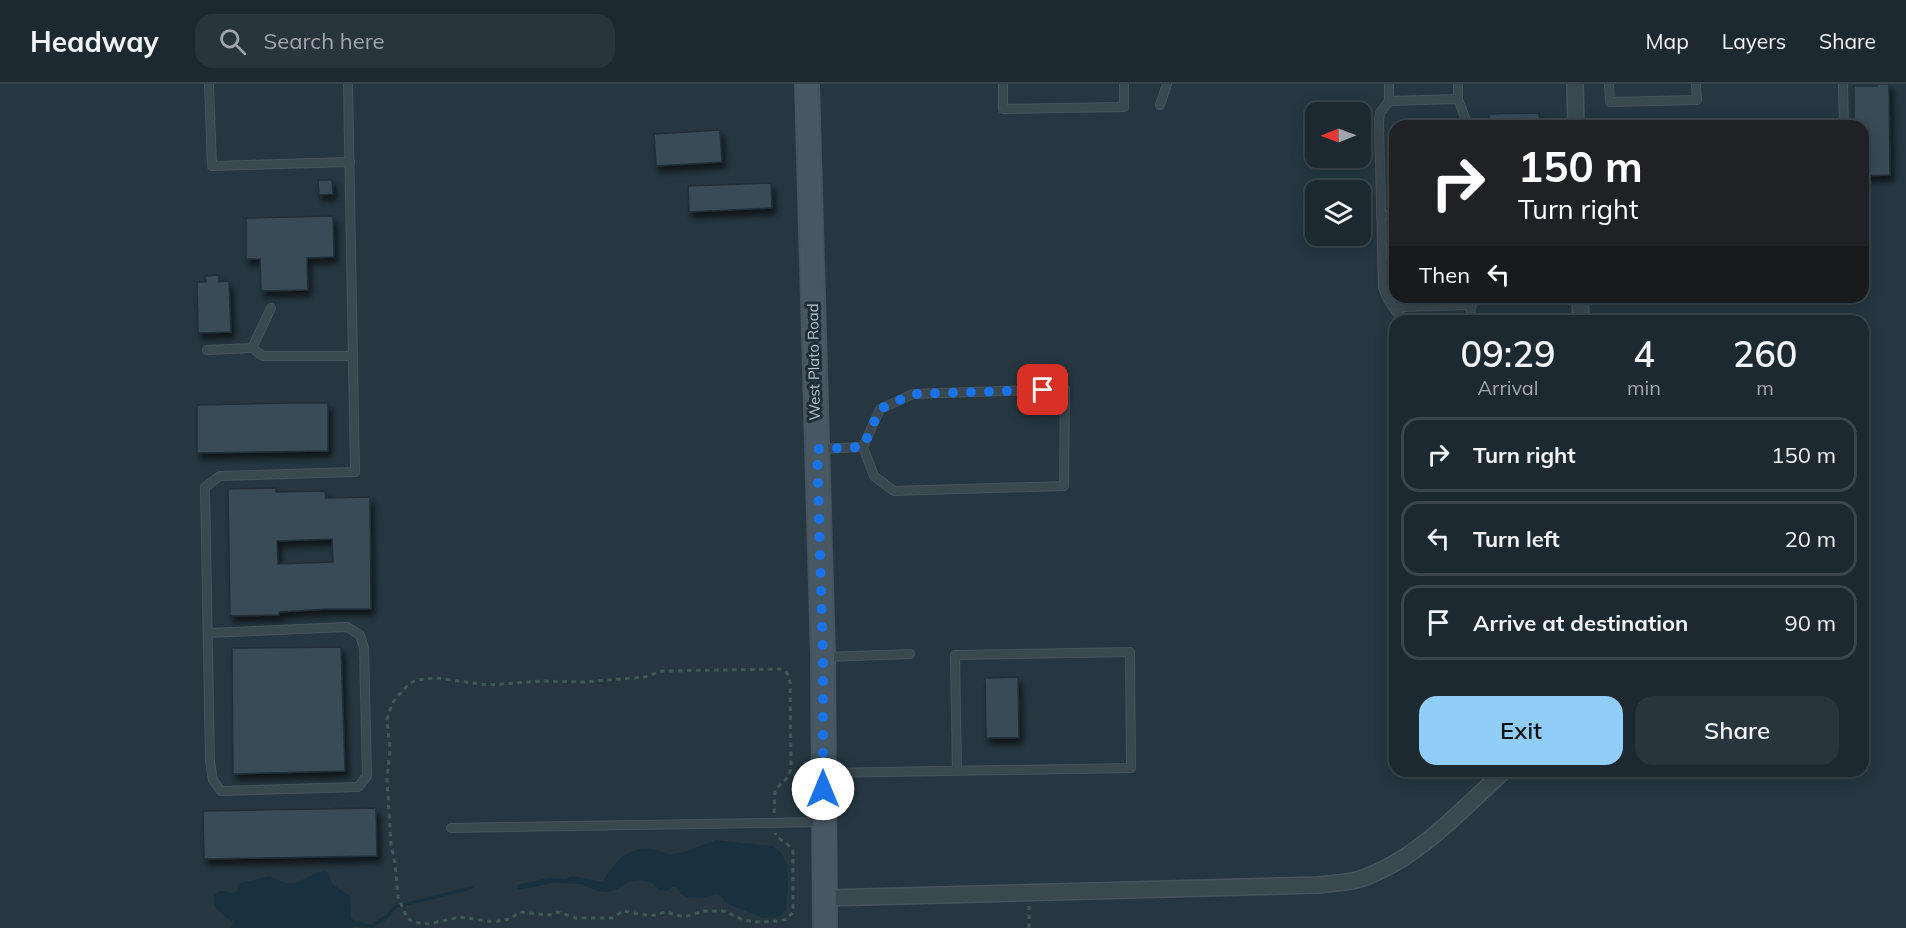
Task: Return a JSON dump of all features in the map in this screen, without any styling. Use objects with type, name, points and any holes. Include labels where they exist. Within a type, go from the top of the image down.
[{"type":"street","name":"West Plato Road","points":[[807,84],[823,657],[825,928]]},
{"type":"street","points":[[1575,84],[1576,120]]},
{"type":"street","points":[[825,898],[1319,885],[1359,879],[1400,860],[1448,822],[1497,777]]},
{"type":"lane","points":[[209,84],[212,166],[350,162]]},
{"type":"lane","points":[[208,633],[347,627],[360,635],[364,648],[367,776],[358,787],[221,791],[213,780],[210,761],[208,633],[206,487],[220,476],[355,472],[348,84]]},
{"type":"lane","points":[[1003,84],[1003,109],[1124,106],[1124,84]]},
{"type":"lane","points":[[1160,105],[1167,84]]},
{"type":"lane","points":[[1389,84],[1389,100],[1380,113],[1379,122],[1383,288],[1389,301]]},
{"type":"lane","points":[[1458,84],[1458,99],[1466,120]]},
{"type":"lane","points":[[1609,84],[1610,102],[1697,100],[1696,84]]},
{"type":"lane","points":[[1843,84],[1844,120]]},
{"type":"lane","points":[[1389,100],[1458,99]]},
{"type":"lane","points":[[1382,215],[1389,215]]},
{"type":"lane","points":[[1383,263],[1389,263]]},
{"type":"lane","points":[[1391,303],[1400,315]]},
{"type":"lane","points":[[1396,310],[1401,307],[1448,303]]},
{"type":"lane","points":[[252,348],[271,308]]},
{"type":"lane","points":[[207,350],[252,348],[263,356],[353,356]]},
{"type":"lane","points":[[1065,389],[1064,486],[894,491],[874,476],[863,447],[880,409],[913,394],[1065,389]]},
{"type":"lane","points":[[817,449],[863,447]]},
{"type":"lane","points":[[823,773],[1131,768],[1130,652],[955,654],[957,770]]},
{"type":"lane","points":[[823,657],[910,654]]},
{"type":"lane","points":[[451,828],[824,822]]},
{"type":"path","points":[[774,813],[775,790],[789,776],[791,766],[790,682],[787,673],[780,669],[662,671],[645,677],[584,682],[542,681],[488,685],[436,678],[416,680],[396,698],[387,719],[390,750],[387,780],[396,889],[403,911],[413,922],[428,924],[460,916],[494,922],[525,911],[537,915],[558,912],[572,917],[612,918],[623,911],[651,916],[666,912],[684,917],[704,912],[724,911],[749,921],[780,921],[791,915],[794,906],[793,852],[791,846],[778,838],[775,833]]},
{"type":"path","points":[[1029,893],[1029,928]]},
{"type":"water","points":[[716,840],[772,846],[779,851],[784,858],[788,874],[786,910],[778,917],[763,918],[726,903],[720,895],[705,898],[687,897],[681,894],[676,887],[666,891],[660,890],[652,883],[640,880],[630,881],[607,892],[597,891],[581,884],[553,883],[517,890],[517,885],[549,878],[565,879],[572,876],[603,882],[623,856],[638,849],[654,849],[672,854]]},
{"type":"water","points":[[324,871],[328,872],[332,884],[350,896],[351,918],[370,925],[387,914],[393,906],[476,885],[470,890],[397,908],[386,920],[372,928],[355,926],[350,928],[231,928],[233,921],[214,906],[214,895],[219,891],[232,894],[237,891],[238,884],[270,876],[280,881],[293,883]]},
{"type":"building","points":[[1877,84],[1889,84],[1890,175],[1869,176],[1869,120],[1854,120],[1854,86],[1877,86]]},
{"type":"building","points":[[1539,113],[1540,120],[1489,120],[1489,114]]},
{"type":"building","points":[[720,130],[722,162],[656,166],[654,134]]},
{"type":"building","points":[[318,180],[332,180],[333,194],[319,195]]},
{"type":"building","points":[[771,183],[772,208],[689,212],[688,186]]},
{"type":"building","points":[[333,216],[334,257],[307,258],[308,290],[261,291],[260,259],[246,259],[246,218]]},
{"type":"building","points":[[219,275],[219,282],[229,281],[231,332],[198,333],[197,282],[206,282],[205,276]]},
{"type":"building","points":[[328,403],[328,451],[197,453],[197,405]]},
{"type":"building","points":[[276,488],[276,492],[325,491],[326,498],[370,497],[371,609],[328,609],[279,612],[279,615],[230,616],[228,489]],"holes":[[[332,539],[333,562],[278,564],[277,541]]]},
{"type":"building","points":[[341,647],[345,771],[233,774],[232,648]]},
{"type":"building","points":[[1018,677],[1019,738],[986,738],[985,678]]},
{"type":"building","points":[[376,808],[377,856],[204,859],[203,811]]},
{"type":"route","points":[[823,789],[823,657],[817,449],[863,447],[880,409],[913,394],[1043,390]]}]
